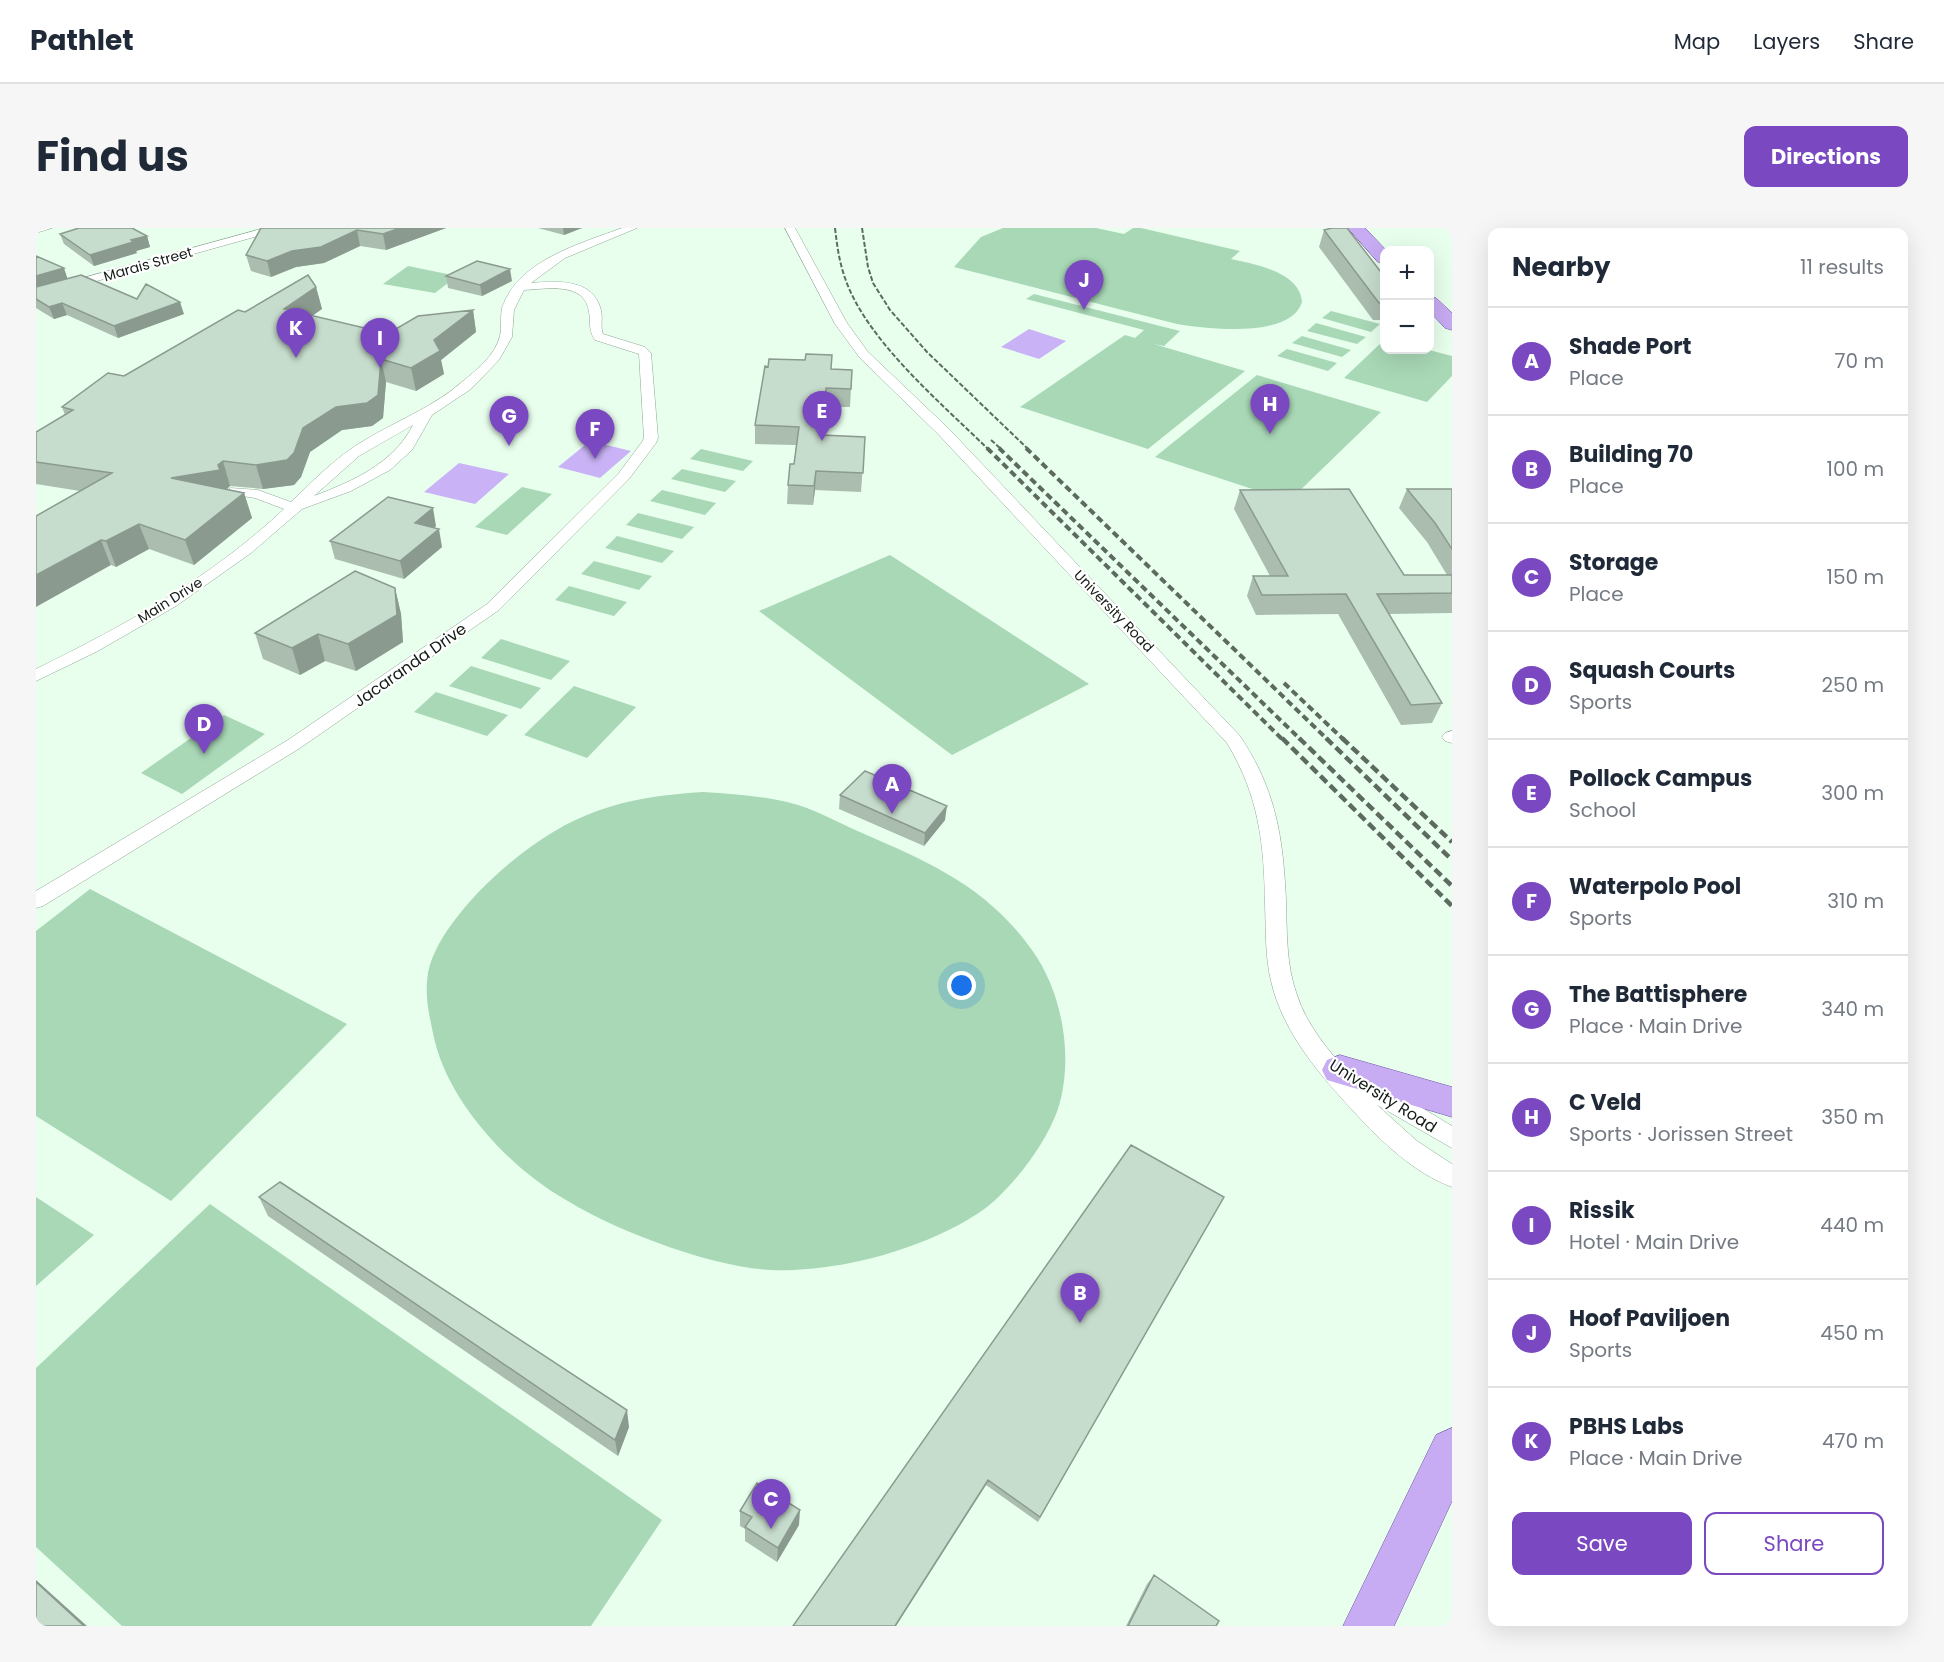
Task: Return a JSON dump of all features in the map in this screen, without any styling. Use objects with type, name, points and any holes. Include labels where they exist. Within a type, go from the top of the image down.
[{"type":"main road","points":[[1356,228],[1380,253]]},
{"type":"main road","points":[[1363,228],[1382,246]]},
{"type":"main road","points":[[1375,228],[1394,246]]},
{"type":"main road","points":[[1434,286],[1452,302]]},
{"type":"main road","points":[[1434,306],[1452,324]]},
{"type":"main road","points":[[1328,1061],[1452,1102]]},
{"type":"main road","points":[[1368,1626],[1452,1451]]},
{"type":"street","points":[[36,230],[47,228]]},
{"type":"street","name":"Main Drive","points":[[36,676],[170,602],[245,551],[296,508],[353,454],[426,414],[465,387],[490,363],[502,346],[507,336],[507,309],[518,287],[538,270],[591,244],[632,228]]},
{"type":"street","name":"University Road","points":[[790,228],[841,324],[864,355],[943,431],[1195,696],[1246,757],[1264,801],[1271,828],[1278,961],[1284,992],[1299,1028],[1374,1119],[1399,1142],[1452,1176]]},
{"type":"street","name":"Marais Street","points":[[36,296],[261,232]]},
{"type":"street","name":"Jacaranda Drive","points":[[36,901],[294,744],[493,608],[624,476],[650,440],[645,353],[596,335],[595,312],[589,296],[583,290],[560,286],[518,287]]},
{"type":"street","name":"Main Drive","points":[[296,508],[368,477],[385,466],[407,447],[426,414]]},
{"type":"street","points":[[235,491],[258,494],[296,508]]},
{"type":"street","name":"University Road","points":[[1328,1061],[1452,1138]]},
{"type":"green space","points":[[1003,228],[1096,228],[1124,234],[1133,228],[1141,228],[1240,251],[1231,259],[1263,267],[1285,277],[1293,283],[1302,302],[1295,314],[1282,322],[1265,327],[1207,328],[1177,324],[954,267],[981,237]]},
{"type":"green space","points":[[408,266],[457,276],[435,293],[383,284]]},
{"type":"green space","points":[[1034,294],[1180,331],[1164,346],[1154,344],[1245,371],[1148,449],[1020,407],[1125,335],[1135,338],[1144,330],[1026,299]]},
{"type":"green space","points":[[1331,311],[1380,324],[1371,332],[1322,318]]},
{"type":"green space","points":[[1316,323],[1366,337],[1357,344],[1307,331]]},
{"type":"green space","points":[[1302,336],[1351,350],[1342,357],[1292,343]]},
{"type":"green space","points":[[1380,344],[1380,354],[1434,354],[1434,351],[1452,356],[1452,376],[1427,402],[1344,378]]},
{"type":"green space","points":[[1287,349],[1337,363],[1328,371],[1277,356]]},
{"type":"green space","points":[[1257,375],[1381,412],[1289,501],[1155,457]]},
{"type":"green space","points":[[701,449],[753,461],[743,471],[690,459]]},
{"type":"green space","points":[[682,469],[736,481],[725,492],[671,479]]},
{"type":"green space","points":[[522,487],[552,494],[507,535],[475,527]]},
{"type":"green space","points":[[662,490],[716,503],[705,515],[650,501]]},
{"type":"green space","points":[[638,513],[694,527],[682,539],[626,525]]},
{"type":"green space","points":[[617,536],[674,551],[662,563],[605,548]]},
{"type":"green space","points":[[890,555],[1089,684],[952,755],[759,611]]},
{"type":"green space","points":[[594,561],[652,576],[639,590],[581,574]]},
{"type":"green space","points":[[569,586],[627,602],[614,616],[555,600]]},
{"type":"green space","points":[[501,639],[570,661],[551,680],[481,658]]},
{"type":"green space","points":[[471,666],[541,688],[521,709],[449,686]]},
{"type":"green space","points":[[574,686],[636,707],[587,758],[524,735]]},
{"type":"green space","points":[[436,692],[508,715],[487,736],[414,712]]},
{"type":"green space","points":[[224,715],[265,734],[182,794],[141,773]]},
{"type":"green space","points":[[703,792],[763,797],[798,805],[911,855],[977,893],[1015,928],[1032,950],[1051,986],[1063,1027],[1065,1069],[1063,1090],[1047,1134],[1031,1159],[1003,1193],[977,1214],[917,1244],[851,1263],[786,1270],[732,1265],[642,1237],[578,1207],[545,1187],[504,1153],[485,1133],[454,1089],[435,1042],[427,999],[427,982],[432,959],[439,944],[469,902],[504,868],[528,849],[573,821],[596,811],[646,798]]},
{"type":"green space","points":[[90,889],[347,1024],[171,1201],[36,1116],[36,931]]},
{"type":"green space","points":[[36,1197],[94,1235],[36,1286]]},
{"type":"green space","points":[[210,1204],[662,1520],[591,1626],[122,1626],[36,1547],[36,1368]]},
{"type":"shaded area","points":[[1029,329],[1066,341],[1039,359],[1001,347]]},
{"type":"shaded area","points":[[590,441],[631,451],[600,478],[558,467]]},
{"type":"shaded area","points":[[459,463],[509,474],[475,504],[424,492]]},
{"type":"building","points":[[79,228],[132,228],[147,236],[90,255],[60,234]]},
{"type":"building","points":[[261,228],[400,228],[383,234],[357,230],[321,247],[292,251],[267,261],[246,255]]},
{"type":"building","points":[[1347,228],[1380,271],[1380,303],[1379,303],[1324,230]]},
{"type":"building","points":[[36,256],[64,268],[36,276]]},
{"type":"building","points":[[477,261],[510,269],[480,285],[446,276]]},
{"type":"building","points":[[81,275],[137,299],[146,284],[180,302],[114,326],[62,303],[49,307],[36,299],[36,287]]},
{"type":"building","points":[[308,275],[316,287],[284,309],[373,330],[381,325],[396,329],[418,316],[473,310],[434,340],[440,351],[411,368],[381,359],[378,395],[367,403],[336,407],[303,428],[294,453],[287,460],[256,465],[223,461],[218,465],[220,470],[171,478],[244,493],[185,540],[139,524],[106,541],[101,540],[36,575],[36,516],[112,473],[36,462],[36,432],[73,410],[62,407],[108,373],[124,376],[238,310],[245,312]]},
{"type":"building","points":[[806,354],[832,355],[831,369],[852,370],[851,389],[826,388],[822,435],[865,437],[863,473],[816,471],[814,486],[788,485],[790,464],[794,464],[799,427],[755,425],[765,366],[768,367],[769,359],[805,360]]},
{"type":"building","points":[[1349,489],[1404,575],[1452,575],[1452,593],[1377,594],[1442,703],[1411,705],[1346,594],[1262,595],[1253,576],[1288,576],[1240,490]]},
{"type":"building","points":[[1407,489],[1452,489],[1452,549],[1435,523]]},
{"type":"building","points":[[388,497],[433,508],[415,523],[439,529],[400,561],[330,541]]},
{"type":"building","points":[[355,571],[395,588],[397,615],[348,644],[318,634],[292,648],[255,633]]},
{"type":"building","points":[[865,771],[947,806],[925,833],[840,795]]},
{"type":"building","points":[[1131,1145],[1224,1197],[1040,1517],[988,1480],[895,1626],[793,1626]]},
{"type":"building","points":[[280,1182],[627,1410],[615,1440],[259,1197]]},
{"type":"building","points":[[757,1483],[800,1510],[778,1548],[745,1527],[752,1517],[740,1511]]},
{"type":"building","points":[[1154,1575],[1219,1621],[1216,1626],[1128,1626]]},
{"type":"building","points":[[36,1582],[84,1626],[36,1626]]},
{"type":"railway","points":[[835,228],[845,278],[855,301],[870,324],[907,370],[988,449]]},
{"type":"railway","points":[[862,228],[873,283],[890,310],[927,352],[1028,449]]},
{"type":"railway","points":[[991,440],[1001,449]]},
{"type":"railway","points":[[987,448],[1283,740]]},
{"type":"railway","points":[[999,448],[1301,740]]},
{"type":"railway","points":[[1026,448],[1328,740]]},
{"type":"railway","points":[[1284,683],[1344,740]]},
{"type":"railway","points":[[1282,738],[1452,906]]},
{"type":"railway","points":[[1299,738],[1452,886]]},
{"type":"railway","points":[[1326,738],[1452,860]]},
{"type":"railway","points":[[1342,738],[1452,842]]},
{"type":"place","name":"Hoof Paviljoen","points":[[1084,310]]},
{"type":"place","name":"PBHS Labs","points":[[296,358]]},
{"type":"place","name":"Rissik","points":[[380,368]]},
{"type":"place","name":"C Veld","points":[[1270,434]]},
{"type":"place","name":"Pollock Campus","points":[[822,441]]},
{"type":"place","name":"The Battisphere","points":[[509,446]]},
{"type":"place","name":"Waterpolo Pool","points":[[595,459]]},
{"type":"place","name":"Squash Courts","points":[[204,754]]},
{"type":"place","name":"Shade Port","points":[[892,814]]},
{"type":"place","name":"Building 70","points":[[1080,1323]]},
{"type":"place","name":"Storage","points":[[771,1529]]}]
